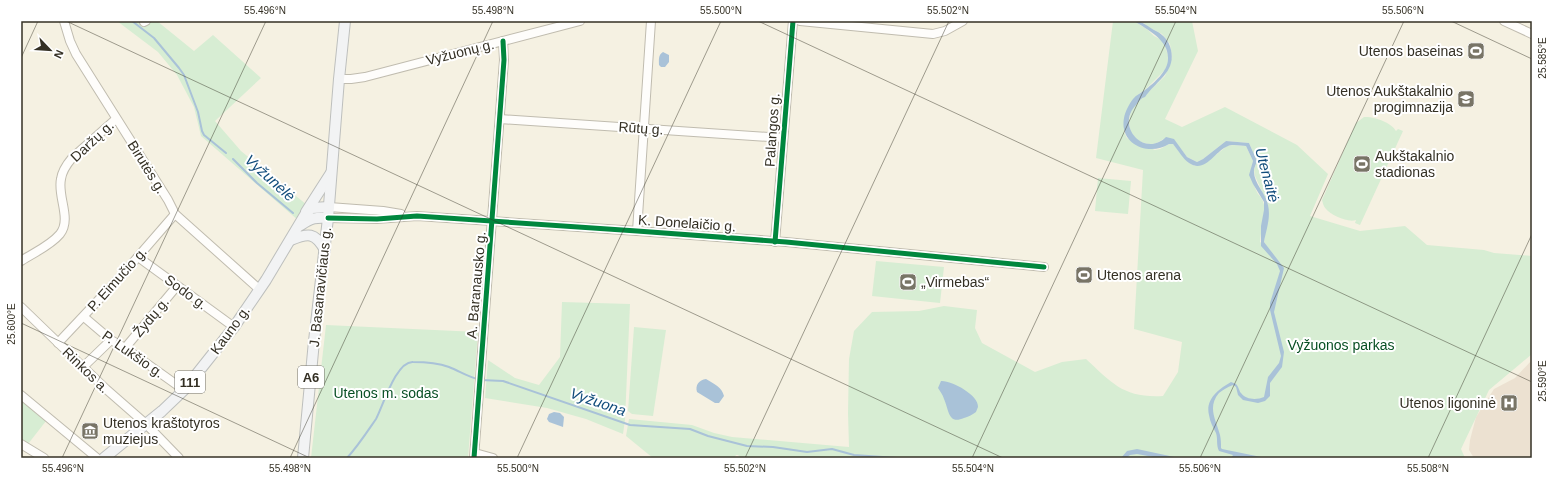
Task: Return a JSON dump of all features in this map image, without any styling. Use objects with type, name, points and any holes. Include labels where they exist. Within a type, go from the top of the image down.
[{"type":"main road","name":"J. Basanavičiaus g.","points":[[303,458],[325,250],[345,21]]},
{"type":"main road","name":"Kauno g.","points":[[104,458],[146,424],[184,390],[234,327],[291,240],[332,172]]},
{"type":"main road","points":[[306,213],[312,208],[329,207]]},
{"type":"main road","points":[[299,226],[315,217],[328,218]]},
{"type":"main road","points":[[291,240],[303,235],[310,235],[316,238],[325,250]]},
{"type":"street","name":"Birutės g.","points":[[64,21],[76,54],[168,200],[175,214],[259,289]]},
{"type":"street","name":"Vyžuonų g.","points":[[339,79],[365,77],[580,21]]},
{"type":"street","points":[[637,231],[651,21]]},
{"type":"street","name":"Palangos g.","points":[[776,242],[793,21]]},
{"type":"street","points":[[800,21],[925,34],[945,31],[963,21]]},
{"type":"street","points":[[1504,21],[1532,34]]},
{"type":"street","name":"A. Baranausko g.","points":[[474,456],[493,222],[504,60],[503,41]]},
{"type":"street","name":"Daržų g.","points":[[21,261],[53,241],[62,230],[64,215],[60,184],[64,169],[72,158],[116,119]]},
{"type":"street","name":"Rūtų g.","points":[[500,119],[783,138]]},
{"type":"street","name":"K. Donelaičio g.","points":[[329,207],[383,211],[412,216],[776,242],[1044,267]]},
{"type":"street","name":"P. Eimučio g.","points":[[58,343],[84,317],[175,214]]},
{"type":"street","name":"K. Donelaičio g.","points":[[328,218],[376,219],[412,216]]},
{"type":"street","name":"Sodo g.","points":[[138,257],[234,327]]},
{"type":"street","name":"Žydų g.","points":[[125,348],[177,286]]},
{"type":"street","name":"Rinkos a.","points":[[21,307],[83,367],[146,424],[179,458]]},
{"type":"street","name":"P. Lukšio g.","points":[[84,317],[111,340],[125,348],[184,390]]},
{"type":"street","points":[[83,367],[111,340]]},
{"type":"street","points":[[21,395],[97,458]]},
{"type":"street","points":[[21,444],[44,458]]},
{"type":"street","points":[[474,456],[493,458]]},
{"type":"shaded area","name":"Utenos ligoninė","points":[[1532,360],[1532,458],[1474,458],[1469,450],[1476,417],[1494,389],[1515,378]]},
{"type":"green space","points":[[117,21],[157,21],[194,51],[213,35],[261,78],[215,121],[241,151],[307,205],[299,221],[201,136],[194,107],[177,75],[158,52]]},
{"type":"green space","name":"Vyžuonos parkas","points":[[1113,21],[1134,21],[1148,30],[1154,36],[1162,40],[1169,58],[1168,65],[1164,71],[1140,93],[1124,118],[1124,132],[1127,138],[1155,150],[1169,144],[1173,144],[1189,163],[1195,166],[1217,154],[1227,146],[1246,146],[1253,161],[1251,174],[1253,182],[1264,205],[1260,242],[1268,248],[1264,242],[1268,205],[1255,176],[1254,170],[1257,161],[1249,143],[1226,141],[1197,162],[1187,157],[1173,139],[1164,139],[1154,144],[1145,143],[1139,141],[1131,132],[1129,120],[1133,107],[1165,76],[1172,57],[1170,44],[1162,34],[1150,28],[1141,21],[1192,21],[1198,51],[1165,119],[1182,127],[1225,107],[1297,145],[1328,174],[1310,216],[1360,231],[1405,226],[1427,245],[1532,256],[1532,354],[1489,390],[1461,449],[1465,458],[741,458],[736,455],[734,458],[653,458],[626,436],[629,419],[692,425],[714,433],[732,437],[849,447],[849,359],[854,331],[872,312],[919,311],[944,306],[977,310],[975,328],[982,343],[1035,372],[1062,362],[1086,359],[1104,376],[1120,388],[1138,395],[1163,396],[1178,372],[1182,342],[1134,329],[1143,170],[1096,158]]},
{"type":"green space","name":"Aukštakalnio stadionas","points":[[1364,117],[1377,119],[1391,125],[1396,131],[1398,129],[1403,131],[1360,225],[1355,223],[1356,220],[1353,221],[1340,218],[1332,214],[1325,208],[1322,200],[1356,123]]},
{"type":"green space","points":[[1098,178],[1131,181],[1128,214],[1095,211]]},
{"type":"green space","name":"„Virmebas“","points":[[876,261],[944,267],[940,303],[872,296]]},
{"type":"green space","points":[[562,302],[630,304],[625,420],[623,434],[586,419],[547,408],[485,398],[488,360],[515,378],[539,385],[560,357]]},
{"type":"green space","name":"Utenos m. sodas","points":[[326,325],[478,332],[468,458],[311,458]]},
{"type":"green space","points":[[634,327],[666,330],[653,416],[632,414],[628,411]]},
{"type":"green space","points":[[21,400],[46,421],[28,444],[21,439]]},
{"type":"water","points":[[1134,21],[1143,23],[1164,36],[1170,47],[1172,58],[1171,64],[1164,76],[1145,97],[1139,101],[1130,114],[1129,122],[1135,137],[1142,142],[1150,144],[1158,143],[1166,137],[1174,139],[1187,157],[1197,162],[1226,141],[1249,143],[1257,161],[1254,169],[1254,175],[1257,184],[1265,196],[1269,210],[1269,219],[1264,242],[1284,268],[1274,312],[1284,352],[1282,367],[1270,383],[1270,396],[1265,401],[1258,403],[1243,400],[1238,395],[1236,387],[1233,385],[1219,393],[1215,398],[1213,408],[1222,449],[1266,458],[1231,458],[1233,455],[1219,451],[1217,435],[1210,420],[1208,409],[1214,395],[1231,382],[1238,386],[1240,392],[1246,397],[1258,399],[1264,397],[1268,377],[1279,363],[1281,356],[1270,310],[1270,303],[1280,271],[1277,264],[1261,246],[1261,226],[1264,202],[1249,175],[1253,161],[1246,146],[1232,145],[1223,149],[1205,164],[1195,166],[1185,159],[1173,144],[1153,149],[1137,146],[1131,141],[1126,135],[1124,127],[1124,118],[1127,108],[1134,98],[1149,87],[1160,76],[1166,68],[1168,59],[1165,46],[1157,36]]},
{"type":"water","points":[[663,52],[669,55],[669,62],[665,67],[661,67],[659,65],[659,58]]},
{"type":"water","points":[[706,379],[717,386],[723,393],[724,396],[719,403],[715,403],[697,392],[698,383],[701,380]]},
{"type":"water","points":[[941,381],[951,383],[969,393],[977,402],[978,407],[976,412],[959,420],[952,418],[938,388]]},
{"type":"water","points":[[554,412],[560,413],[564,417],[563,427],[549,422],[547,419],[549,414]]},
{"type":"water","points":[[1137,449],[1179,458],[1159,458],[1137,454],[1130,455],[1126,458],[1121,458],[1127,451]]},
{"type":"waterway","name":"Vyžunėlė","points":[[132,21],[154,38],[184,75],[198,112],[204,135],[226,153]]},
{"type":"waterway","name":"Vyžunėlė","points":[[233,159],[257,183],[293,213]]},
{"type":"waterway","name":"Vyžuona","points":[[347,458],[359,444],[376,419],[396,376],[407,364],[413,362],[431,363],[449,367],[477,379]]},
{"type":"waterway","name":"Vyžuona","points":[[481,380],[503,381],[630,425],[690,429],[708,436],[747,446],[773,447],[807,452],[832,449],[854,455],[897,458]]},
{"type":"cycle path","points":[[775,242],[793,21]]},
{"type":"cycle path","points":[[474,458],[504,60],[503,41]]},
{"type":"cycle path","points":[[328,218],[377,219],[417,216],[637,231],[786,242],[1044,267]]},
{"type":"place","name":"Utenos baseinas","points":[[1476,51]]},
{"type":"place","name":"Utenos Aukštakalnio progimnazija","points":[[1466,99]]},
{"type":"place","name":"Aukštakalnio stadionas","points":[[1362,164]]},
{"type":"place","name":"Utenos arena","points":[[1084,275]]},
{"type":"place","name":"„Virmebas“","points":[[908,282]]},
{"type":"place","name":"Utenos ligoninė","points":[[1509,403]]},
{"type":"place","name":"Utenos kraštotyros muziejus","points":[[90,431]]},
{"type":"water label","name":"Utenaitė","points":[[1267,175]]}]
